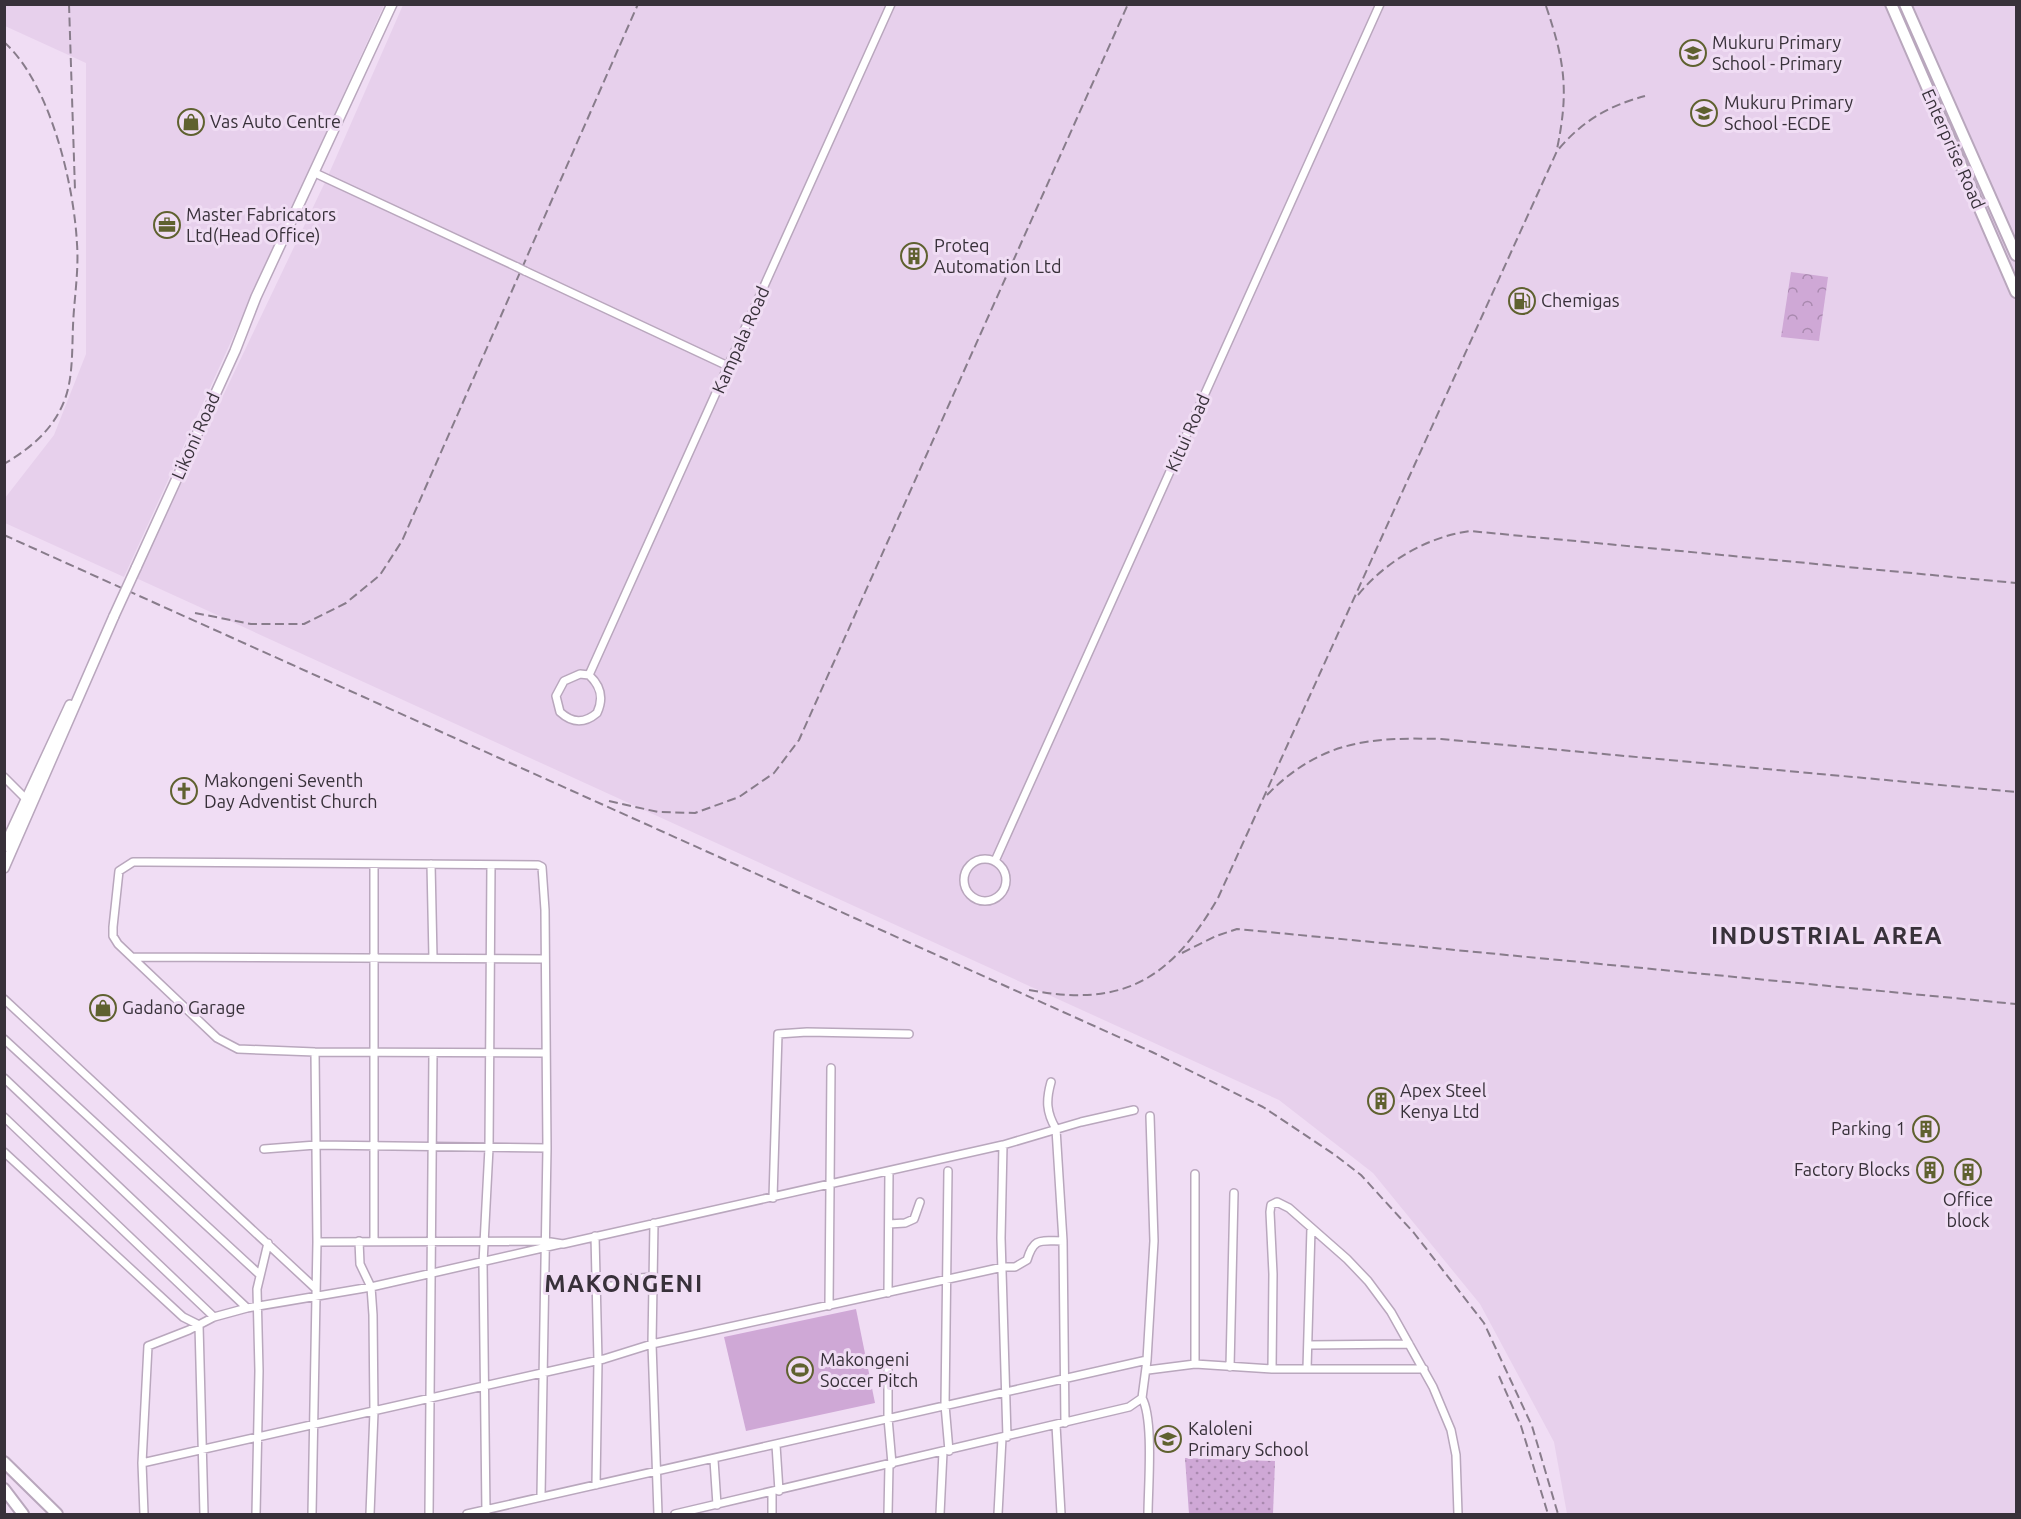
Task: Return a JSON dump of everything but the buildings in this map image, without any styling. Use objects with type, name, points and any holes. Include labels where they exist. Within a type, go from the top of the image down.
[{"type":"main road","name":"Enterprise Road","points":[[1891,4],[2016,292]]},
{"type":"main road","name":"Enterprise Road","points":[[1905,4],[2016,255]]},
{"type":"main road","points":[[4,1462],[57,1515]]},
{"type":"main road","points":[[4,1489],[23,1515]]},
{"type":"street","name":"Likoni Road","points":[[135,567],[386,4]]},
{"type":"street","name":"Likoni Road","points":[[4,847],[235,351],[256,297],[392,4]]},
{"type":"street","name":"Kampala Road","points":[[589,675],[730,367],[891,4]]},
{"type":"street","name":"Kitui Road","points":[[995,861],[1380,4]]},
{"type":"street","points":[[315,173],[730,367]]},
{"type":"street","name":"Likoni Road","points":[[4,868],[113,615]]},
{"type":"street","points":[[589,675],[600,689],[601,706],[590,718],[574,721],[560,712],[556,704],[558,688],[571,677],[589,675]]},
{"type":"street","points":[[4,777],[26,799]]},
{"type":"street","points":[[981,860],[995,861],[1005,871],[1005,890],[995,900],[976,900],[964,886],[967,869],[981,860]]},
{"type":"street","points":[[541,1496],[543,1250],[547,1148],[544,1053],[544,871],[542,867],[146,861],[126,865],[117,876],[113,936],[118,945],[229,1046],[315,1052],[544,1053]]},
{"type":"street","points":[[374,864],[376,958],[374,1241]]},
{"type":"street","points":[[431,864],[433,958]]},
{"type":"street","points":[[486,1512],[483,1263],[489,1148],[491,865]]},
{"type":"street","points":[[132,957],[545,959]]},
{"type":"street","points":[[4,999],[268,1243],[315,1292]]},
{"type":"street","points":[[773,1198],[778,1034],[807,1032],[909,1034]]},
{"type":"street","points":[[4,1039],[259,1274]]},
{"type":"street","points":[[312,1515],[317,1242],[315,1052]]},
{"type":"street","points":[[429,1515],[433,1053]]},
{"type":"street","points":[[829,1306],[831,1068]]},
{"type":"street","points":[[4,1078],[247,1308]]},
{"type":"street","points":[[1051,1082],[1046,1100],[1050,1119],[1056,1130],[1062,1241],[1065,1423]]},
{"type":"street","points":[[144,1515],[142,1463],[148,1346],[214,1317],[315,1292],[371,1287],[543,1250],[595,1236],[1003,1145],[1134,1110]]},
{"type":"street","points":[[1148,1515],[1148,1426],[1147,1410],[1142,1398],[1148,1370],[1154,1242],[1150,1116]]},
{"type":"street","points":[[4,1117],[214,1317]]},
{"type":"street","points":[[264,1149],[316,1145],[547,1148]]},
{"type":"street","points":[[998,1515],[1005,1438],[1003,1145]]},
{"type":"street","points":[[4,1152],[183,1317],[199,1325]]},
{"type":"street","points":[[888,1293],[889,1171]]},
{"type":"street","points":[[940,1515],[946,1452],[948,1171]]},
{"type":"street","points":[[1195,1174],[1196,1364]]},
{"type":"street","points":[[1230,1367],[1234,1193]]},
{"type":"street","points":[[889,1224],[905,1223],[914,1219],[920,1202]]},
{"type":"street","points":[[1272,1369],[1271,1205],[1277,1202],[1285,1205],[1368,1281],[1392,1312],[1424,1369],[1451,1430],[1456,1455],[1458,1515]]},
{"type":"street","points":[[654,1223],[652,1344],[658,1515]]},
{"type":"street","points":[[1307,1369],[1311,1228]]},
{"type":"street","points":[[595,1236],[598,1361],[596,1485]]},
{"type":"street","points":[[359,1241],[360,1264],[371,1287],[374,1412],[370,1515]]},
{"type":"street","points":[[317,1242],[544,1241],[563,1244]]},
{"type":"street","points":[[142,1463],[598,1361],[652,1344],[1024,1263],[1037,1241],[1062,1241]]},
{"type":"street","points":[[256,1515],[259,1274],[268,1243]]},
{"type":"street","points":[[596,1286],[613,1286],[627,1279],[653,1277]]},
{"type":"street","points":[[199,1325],[204,1515]]},
{"type":"street","points":[[1309,1345],[1409,1344]]},
{"type":"street","points":[[467,1515],[486,1512],[541,1496],[714,1460],[1147,1360]]},
{"type":"street","points":[[1148,1370],[1196,1364],[1272,1369],[1424,1369]]},
{"type":"street","points":[[888,1366],[890,1465],[888,1515]]},
{"type":"street","points":[[675,1515],[1129,1407],[1142,1398]]},
{"type":"street","points":[[1056,1425],[1061,1515]]},
{"type":"street","points":[[772,1515],[776,1445]]},
{"type":"street","points":[[714,1460],[717,1505]]},
{"type":"shaded area","points":[[5,4],[384,5],[124,577],[5,523],[5,498],[54,435],[86,354],[86,63],[5,26]]},
{"type":"shaded area","points":[[403,5],[2016,5],[2016,1514],[1567,1514],[1554,1442],[1480,1304],[1373,1173],[1279,1100],[136,578],[327,178]]},
{"type":"green space","points":[[1791,272],[1828,277],[1819,341],[1781,337]]},
{"type":"green space","name":"Makongeni Soccer Pitch","points":[[856,1309],[875,1403],[746,1431],[724,1337]]},
{"type":"green space","points":[[1185,1458],[1275,1461],[1273,1514],[1189,1514]]},
{"type":"railway","points":[[69,4],[75,190]]},
{"type":"railway","points":[[195,613],[251,624],[304,624],[346,603],[380,575],[402,541],[638,4]]},
{"type":"railway","points":[[609,801],[658,812],[695,813],[739,797],[774,773],[799,740],[1128,4]]},
{"type":"railway","points":[[1546,6],[1557,44],[1563,77],[1563,110],[1557,149]]},
{"type":"railway","points":[[4,42],[20,60],[34,82],[57,136],[71,193],[77,254],[72,363],[65,399],[48,429],[4,464]]},
{"type":"railway","points":[[1029,990],[1062,995],[1092,995],[1118,990],[1142,981],[1163,967],[1182,949],[1200,926],[1218,898],[1557,151],[1576,131],[1596,116],[1645,96]]},
{"type":"railway","points":[[1358,595],[1381,572],[1408,552],[1438,539],[1470,531],[2016,583]]},
{"type":"railway","points":[[4,535],[1152,1052],[1263,1107],[1361,1175],[1414,1233],[1484,1323],[1532,1426],[1558,1514]]},
{"type":"railway","points":[[1267,795],[1306,763],[1326,753],[1347,746],[1391,739],[1441,739],[2016,792]]},
{"type":"railway","points":[[1182,953],[1216,936],[1237,929],[2016,1004]]},
{"type":"railway","points":[[1499,1376],[1521,1426],[1548,1514]]},
{"type":"place","name":"Mukuru Primary School - Primary","points":[[1693,53]]},
{"type":"place","name":"Mukuru Primary School -ECDE","points":[[1704,113]]},
{"type":"place","name":"Vas Auto Centre","points":[[191,122]]},
{"type":"place","name":"Master Fabricators Ltd(Head Office)","points":[[167,225]]},
{"type":"place","name":"Proteq Automation Ltd","points":[[914,256]]},
{"type":"place","name":"Chemigas","points":[[1522,301]]},
{"type":"place","name":"Makongeni Seventh Day Adventist Church","points":[[184,791]]},
{"type":"place","name":"Gadano Garage","points":[[103,1008]]},
{"type":"place","name":"Apex Steel Kenya Ltd","points":[[1381,1101]]},
{"type":"place","name":"Parking 1","points":[[1926,1129]]},
{"type":"place","name":"Factory Blocks","points":[[1930,1170]]},
{"type":"place","name":"Office block","points":[[1968,1172]]},
{"type":"place","name":"Makongeni Soccer Pitch","points":[[800,1370]]},
{"type":"place","name":"Kaloleni Primary School","points":[[1168,1439]]},
{"type":"district","name":"INDUSTRIAL AREA","points":[[1827,936]]},
{"type":"district","name":"MAKONGENI","points":[[624,1284]]}]
